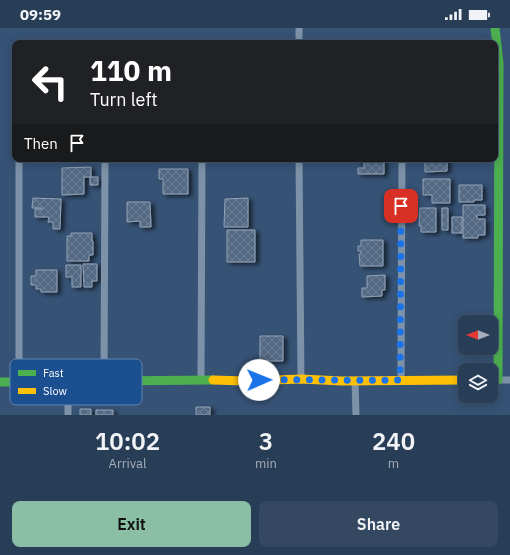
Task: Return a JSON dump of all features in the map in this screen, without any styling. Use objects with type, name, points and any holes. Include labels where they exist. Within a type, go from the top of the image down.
[{"type":"street","points":[[299,28],[299,40]]},
{"type":"street","points":[[495,28],[496,40]]},
{"type":"street","points":[[498,54],[498,142]]},
{"type":"street","points":[[18,162],[18,359]]},
{"type":"street","points":[[104,359],[105,162]]},
{"type":"street","points":[[201,379],[202,162]]},
{"type":"street","points":[[299,162],[300,379]]},
{"type":"street","points":[[400,380],[402,162]]},
{"type":"street","points":[[495,363],[498,162]]},
{"type":"street","points":[[142,380],[201,379],[246,381],[300,379],[355,381],[458,380]]},
{"type":"street","points":[[498,380],[510,380]]},
{"type":"street","points":[[355,381],[356,415]]},
{"type":"building","points":[[364,162],[384,162],[384,174],[358,174],[358,168],[364,168]]},
{"type":"building","points":[[425,162],[447,162],[447,171],[425,172]]},
{"type":"building","points":[[91,167],[91,177],[84,177],[84,194],[62,195],[62,168]]},
{"type":"building","points":[[159,169],[188,169],[188,194],[163,194],[163,179],[159,179]]},
{"type":"building","points":[[90,177],[98,177],[98,185],[90,185]]},
{"type":"building","points":[[423,179],[450,179],[450,203],[432,203],[432,195],[423,195]]},
{"type":"building","points":[[459,185],[482,185],[482,200],[474,200],[474,202],[459,202]]},
{"type":"building","points":[[33,198],[61,199],[60,229],[53,229],[53,222],[48,222],[49,217],[35,217],[35,209],[42,208],[32,208]]},
{"type":"building","points":[[248,198],[248,227],[224,227],[225,199]]},
{"type":"building","points":[[127,202],[150,202],[151,227],[140,227],[140,221],[127,222]]},
{"type":"building","points":[[463,205],[485,205],[485,215],[477,215],[477,219],[485,219],[485,235],[478,235],[478,238],[463,238]]},
{"type":"building","points":[[420,208],[436,208],[436,232],[421,232],[421,226],[419,226]]},
{"type":"building","points":[[442,208],[448,208],[448,230],[442,230]]},
{"type":"building","points":[[452,217],[462,217],[462,233],[452,233]]},
{"type":"building","points":[[227,230],[255,230],[255,262],[227,262]]},
{"type":"building","points":[[71,233],[92,233],[93,255],[89,255],[89,261],[67,261],[67,236],[71,236]]},
{"type":"building","points":[[361,240],[383,240],[383,266],[360,266],[359,254],[361,254],[361,251],[358,251],[358,246],[361,246]]},
{"type":"building","points":[[83,264],[97,264],[97,281],[92,281],[92,287],[84,287]]},
{"type":"building","points":[[66,265],[81,265],[81,287],[72,287],[72,277],[66,277]]},
{"type":"building","points":[[36,270],[57,270],[57,292],[41,292],[41,289],[36,289],[36,285],[31,285],[31,276],[36,276]]},
{"type":"building","points":[[385,275],[385,290],[382,290],[382,296],[362,297],[362,288],[367,288],[367,276]]},
{"type":"building","points":[[260,336],[283,336],[283,361],[260,361]]},
{"type":"building","points":[[196,407],[210,407],[210,415],[196,415]]},
{"type":"building","points":[[80,409],[91,409],[91,415],[80,415]]},
{"type":"building","points":[[96,410],[113,410],[113,415],[96,415]]},
{"type":"traffic: fast","points":[[495,28],[496,40]]},
{"type":"traffic: fast","points":[[498,54],[498,380]]},
{"type":"traffic: fast","points":[[142,381],[213,380]]},
{"type":"traffic: fast","points":[[0,382],[10,382]]},
{"type":"traffic: slow","points":[[213,380],[458,380]]},
{"type":"route","points":[[259,380],[400,380],[401,206]]}]
